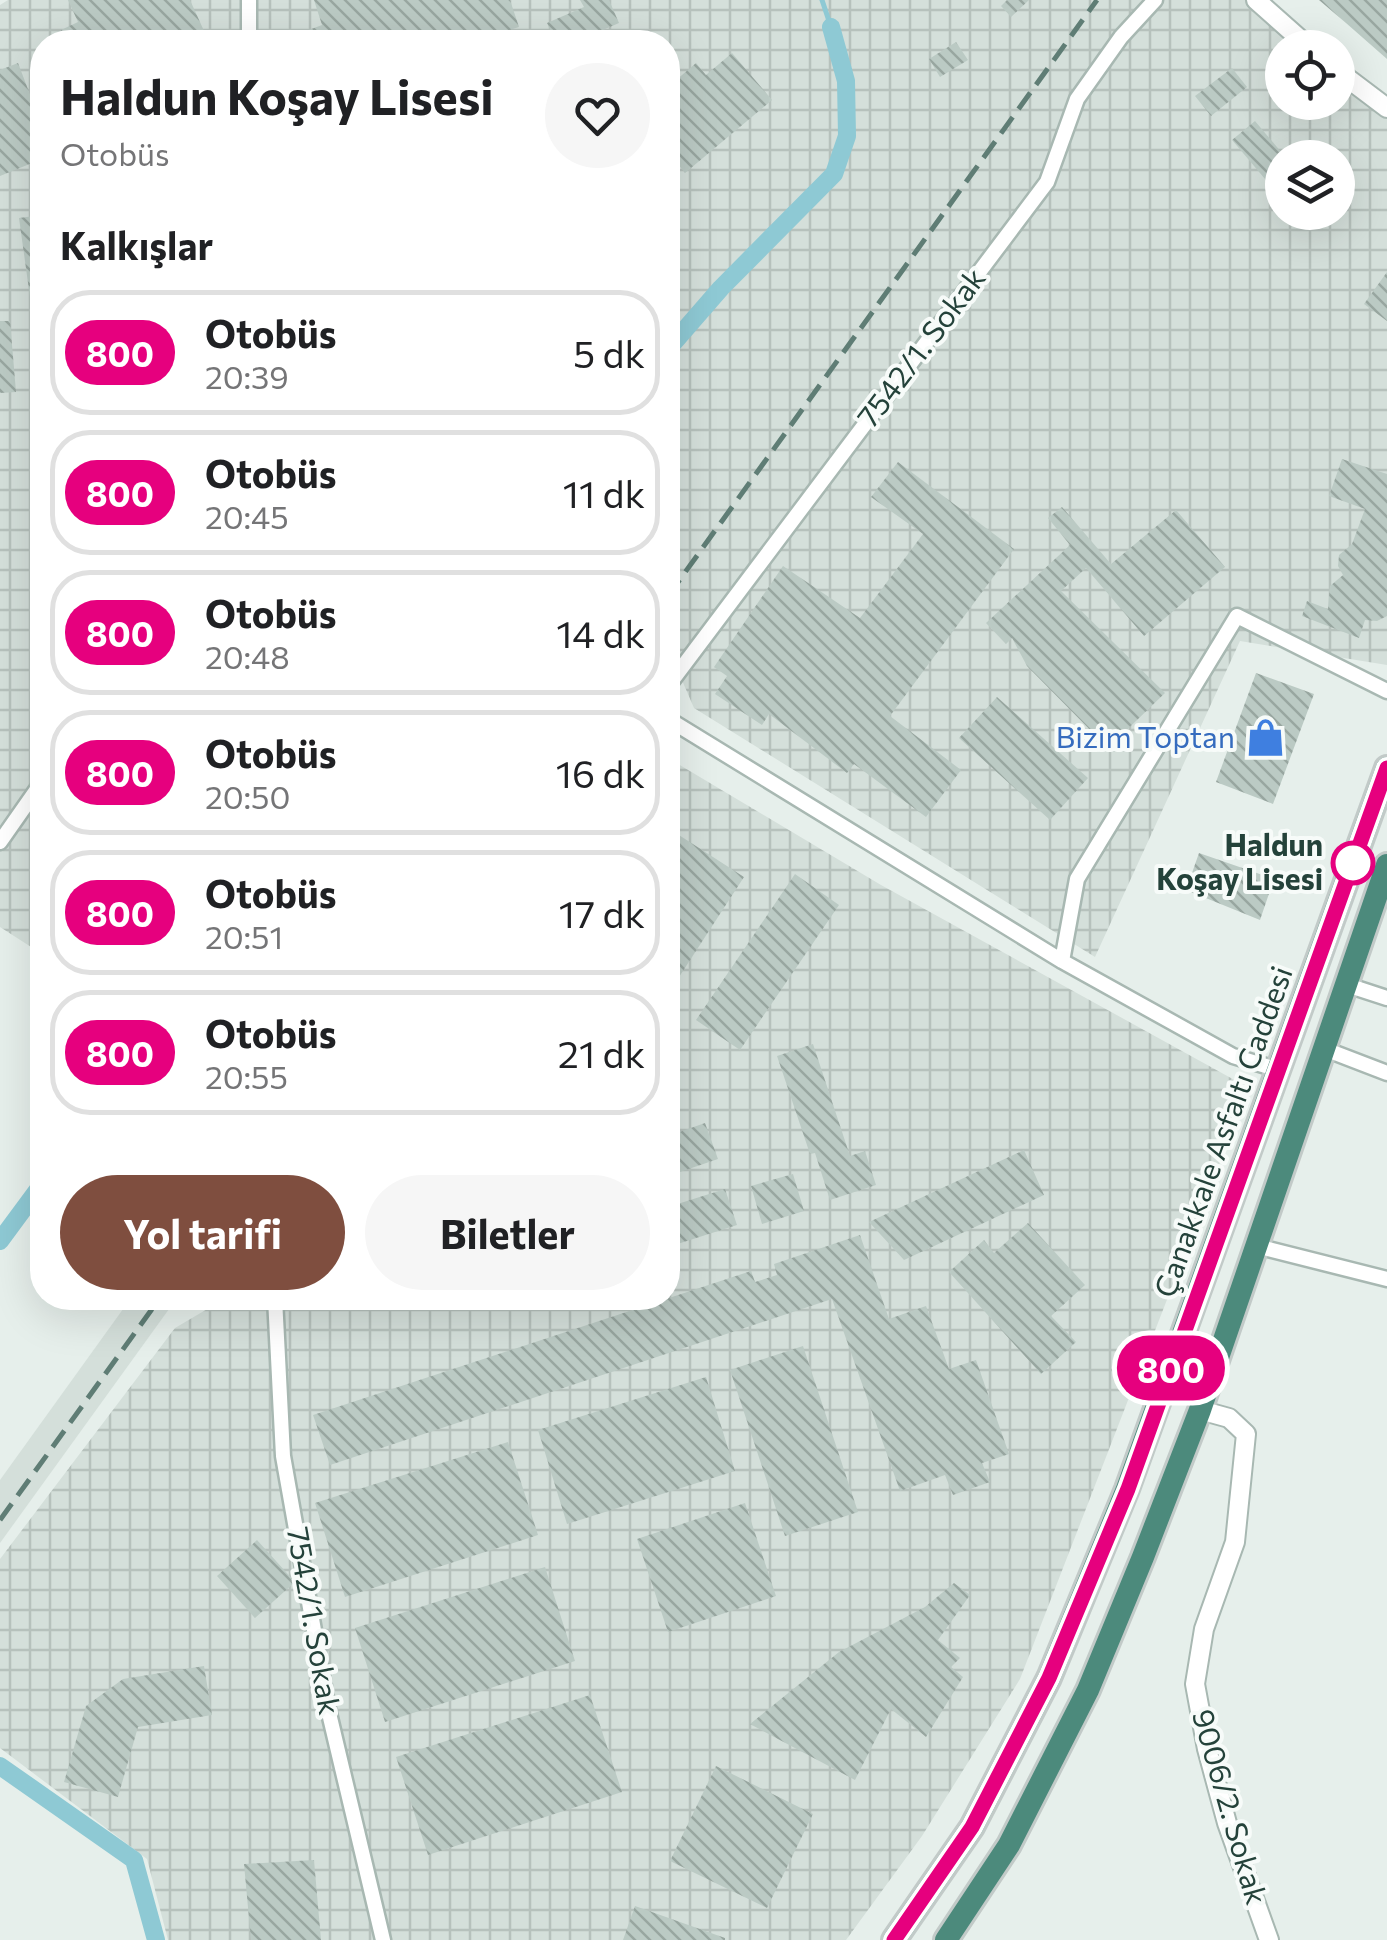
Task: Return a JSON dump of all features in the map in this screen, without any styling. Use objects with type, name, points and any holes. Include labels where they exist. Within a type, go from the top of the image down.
[{"type":"highway","name":"Çanakkale Asfaltı Caddesi","points":[[894,1940],[972,1827],[1049,1678],[1128,1489],[1387,768]]},
{"type":"highway","name":"Çanakkale Asfaltı Caddesi","points":[[946,1940],[1009,1844],[1088,1690],[1200,1410],[1387,864]]},
{"type":"street","points":[[249,30],[250,0]]},
{"type":"street","name":"7542/1. Sokak","points":[[680,670],[1047,182],[1077,99],[1121,37],[1155,0]]},
{"type":"street","points":[[1256,0],[1290,30]]},
{"type":"street","points":[[1355,84],[1387,108]]},
{"type":"street","points":[[1062,961],[1077,879],[1237,616],[1387,691]]},
{"type":"street","points":[[680,726],[1062,961],[1232,1056],[1279,1070]]},
{"type":"street","points":[[0,842],[30,799]]},
{"type":"street","points":[[1344,984],[1387,998]]},
{"type":"street","points":[[1322,1048],[1387,1073]]},
{"type":"street","points":[[1256,1246],[1387,1279]]},
{"type":"street","name":"7542/1. Sokak","points":[[275,1310],[283,1456],[328,1709],[383,1940]]},
{"type":"street","name":"9006/2. Sokak","points":[[1200,1410],[1229,1418],[1246,1434],[1235,1542],[1204,1628],[1195,1684],[1227,1823],[1266,1939]]},
{"type":"shaded area","points":[[8,0],[1270,0],[1302,30],[1265,30],[1265,120],[1355,120],[1355,80],[1387,110],[1387,665],[1240,641],[1095,957],[694,708],[680,676],[680,30],[30,30],[30,946],[0,927],[0,5]]},
{"type":"shaded area","points":[[680,765],[881,885],[1249,1088],[1020,1679],[922,1836],[846,1940],[168,1940],[147,1859],[0,1748],[0,1559],[175,1328],[206,1310],[680,1310]]},
{"type":"shaded area","points":[[122,1310],[168,1310],[0,1543],[0,1480]]},
{"type":"building","points":[[68,0],[190,0],[204,30],[61,30],[78,22]]},
{"type":"building","points":[[314,0],[510,0],[519,27],[309,30],[322,25]]},
{"type":"building","points":[[580,0],[609,0],[619,23],[603,30],[550,30],[547,23],[584,7]]},
{"type":"building","points":[[1007,0],[1029,0],[1011,17],[1001,6]]},
{"type":"building","points":[[1319,0],[1387,0],[1387,59],[1355,30]]},
{"type":"building","points":[[956,42],[968,60],[940,77],[929,59]]},
{"type":"building","points":[[732,53],[772,100],[685,173],[680,167],[680,77],[696,63],[706,75]]},
{"type":"building","points":[[18,63],[30,94],[30,164],[0,176],[0,70]]},
{"type":"building","points":[[1232,68],[1247,87],[1211,116],[1195,96]]},
{"type":"building","points":[[1255,121],[1271,140],[1265,140],[1265,179],[1232,140]]},
{"type":"building","points":[[30,217],[30,297],[19,218]]},
{"type":"building","points":[[1387,272],[1387,321],[1364,304]]},
{"type":"building","points":[[0,321],[10,321],[16,392],[0,393]]},
{"type":"building","points":[[1342,459],[1387,474],[1387,616],[1377,621],[1365,620],[1359,638],[1302,616],[1307,601],[1328,609],[1330,586],[1343,575],[1338,566],[1339,555],[1352,544],[1365,509],[1329,496]]},
{"type":"building","points":[[898,462],[1014,549],[890,716],[961,770],[926,817],[854,764],[847,773],[769,714],[762,725],[715,694],[727,676],[714,667],[783,566],[860,618],[923,534],[871,497]]},
{"type":"building","points":[[1062,507],[1111,564],[1176,510],[1225,567],[1144,636],[1086,568],[1061,591],[1165,693],[1108,748],[1027,666],[1012,638],[1006,644],[986,623],[1070,545],[1048,518]]},
{"type":"building","name":"Bizim Toptan","points":[[1256,673],[1314,694],[1273,804],[1216,782]]},
{"type":"building","points":[[997,697],[1088,778],[1050,820],[959,738]]},
{"type":"building","points":[[680,836],[744,877],[680,976]]},
{"type":"building","points":[[1199,853],[1274,879],[1260,920],[1186,890]]},
{"type":"building","points":[[795,874],[839,905],[740,1050],[696,1020]]},
{"type":"building","points":[[813,1044],[850,1156],[865,1151],[876,1185],[830,1200],[777,1056]]},
{"type":"building","points":[[705,1123],[718,1159],[680,1172],[680,1132]]},
{"type":"building","points":[[1024,1150],[1044,1195],[904,1260],[869,1222]]},
{"type":"building","points":[[793,1174],[804,1211],[762,1224],[751,1186]]},
{"type":"building","points":[[725,1189],[737,1225],[680,1243],[680,1203]]},
{"type":"building","points":[[1028,1223],[1085,1285],[1051,1316],[1076,1342],[1041,1374],[949,1272],[984,1240],[994,1253]]},
{"type":"building","points":[[860,1235],[889,1319],[926,1306],[949,1369],[976,1360],[1009,1454],[982,1463],[990,1482],[953,1495],[945,1475],[900,1491],[832,1299],[330,1465],[313,1415],[632,1310],[680,1310],[680,1294],[751,1271],[755,1282],[777,1275],[774,1264]]},
{"type":"building","points":[[803,1346],[858,1512],[785,1536],[730,1370]]},
{"type":"building","points":[[706,1377],[735,1471],[567,1524],[538,1430]]},
{"type":"building","points":[[508,1442],[538,1535],[345,1597],[315,1503]]},
{"type":"building","points":[[745,1503],[776,1596],[668,1632],[637,1539]]},
{"type":"building","points":[[257,1540],[295,1582],[255,1618],[217,1576]]},
{"type":"building","points":[[545,1567],[575,1661],[385,1722],[355,1628]]},
{"type":"building","points":[[954,1583],[970,1595],[938,1640],[960,1658],[951,1667],[963,1677],[926,1737],[891,1709],[855,1780],[750,1724],[839,1652],[925,1607]]},
{"type":"building","points":[[204,1666],[212,1715],[138,1727],[118,1797],[64,1782],[86,1706],[123,1679]]},
{"type":"building","points":[[590,1695],[622,1792],[428,1855],[396,1757]]},
{"type":"building","points":[[716,1766],[813,1814],[767,1908],[670,1861]]},
{"type":"building","points":[[314,1860],[321,1940],[251,1940],[244,1864]]},
{"type":"building","points":[[635,1906],[725,1938],[725,1940],[623,1940]]},
{"type":"waterway","points":[[822,0],[831,27]]},
{"type":"waterway","points":[[680,335],[834,174],[847,136],[846,81],[831,27]]},
{"type":"waterway","points":[[0,1241],[30,1200]]},
{"type":"waterway","points":[[0,1766],[134,1860],[156,1940]]},
{"type":"railway","points":[[680,579],[1097,0]]},
{"type":"railway","points":[[0,1520],[151,1310]]},
{"type":"bus line","name":"800","points":[[894,1940],[972,1827],[1049,1678],[1128,1489],[1387,768]]},
{"type":"place","name":"Bizim Toptan","points":[[1265,738]]},
{"type":"place","name":"Haldun Koşay Lisesi","points":[[1353,863]]}]
